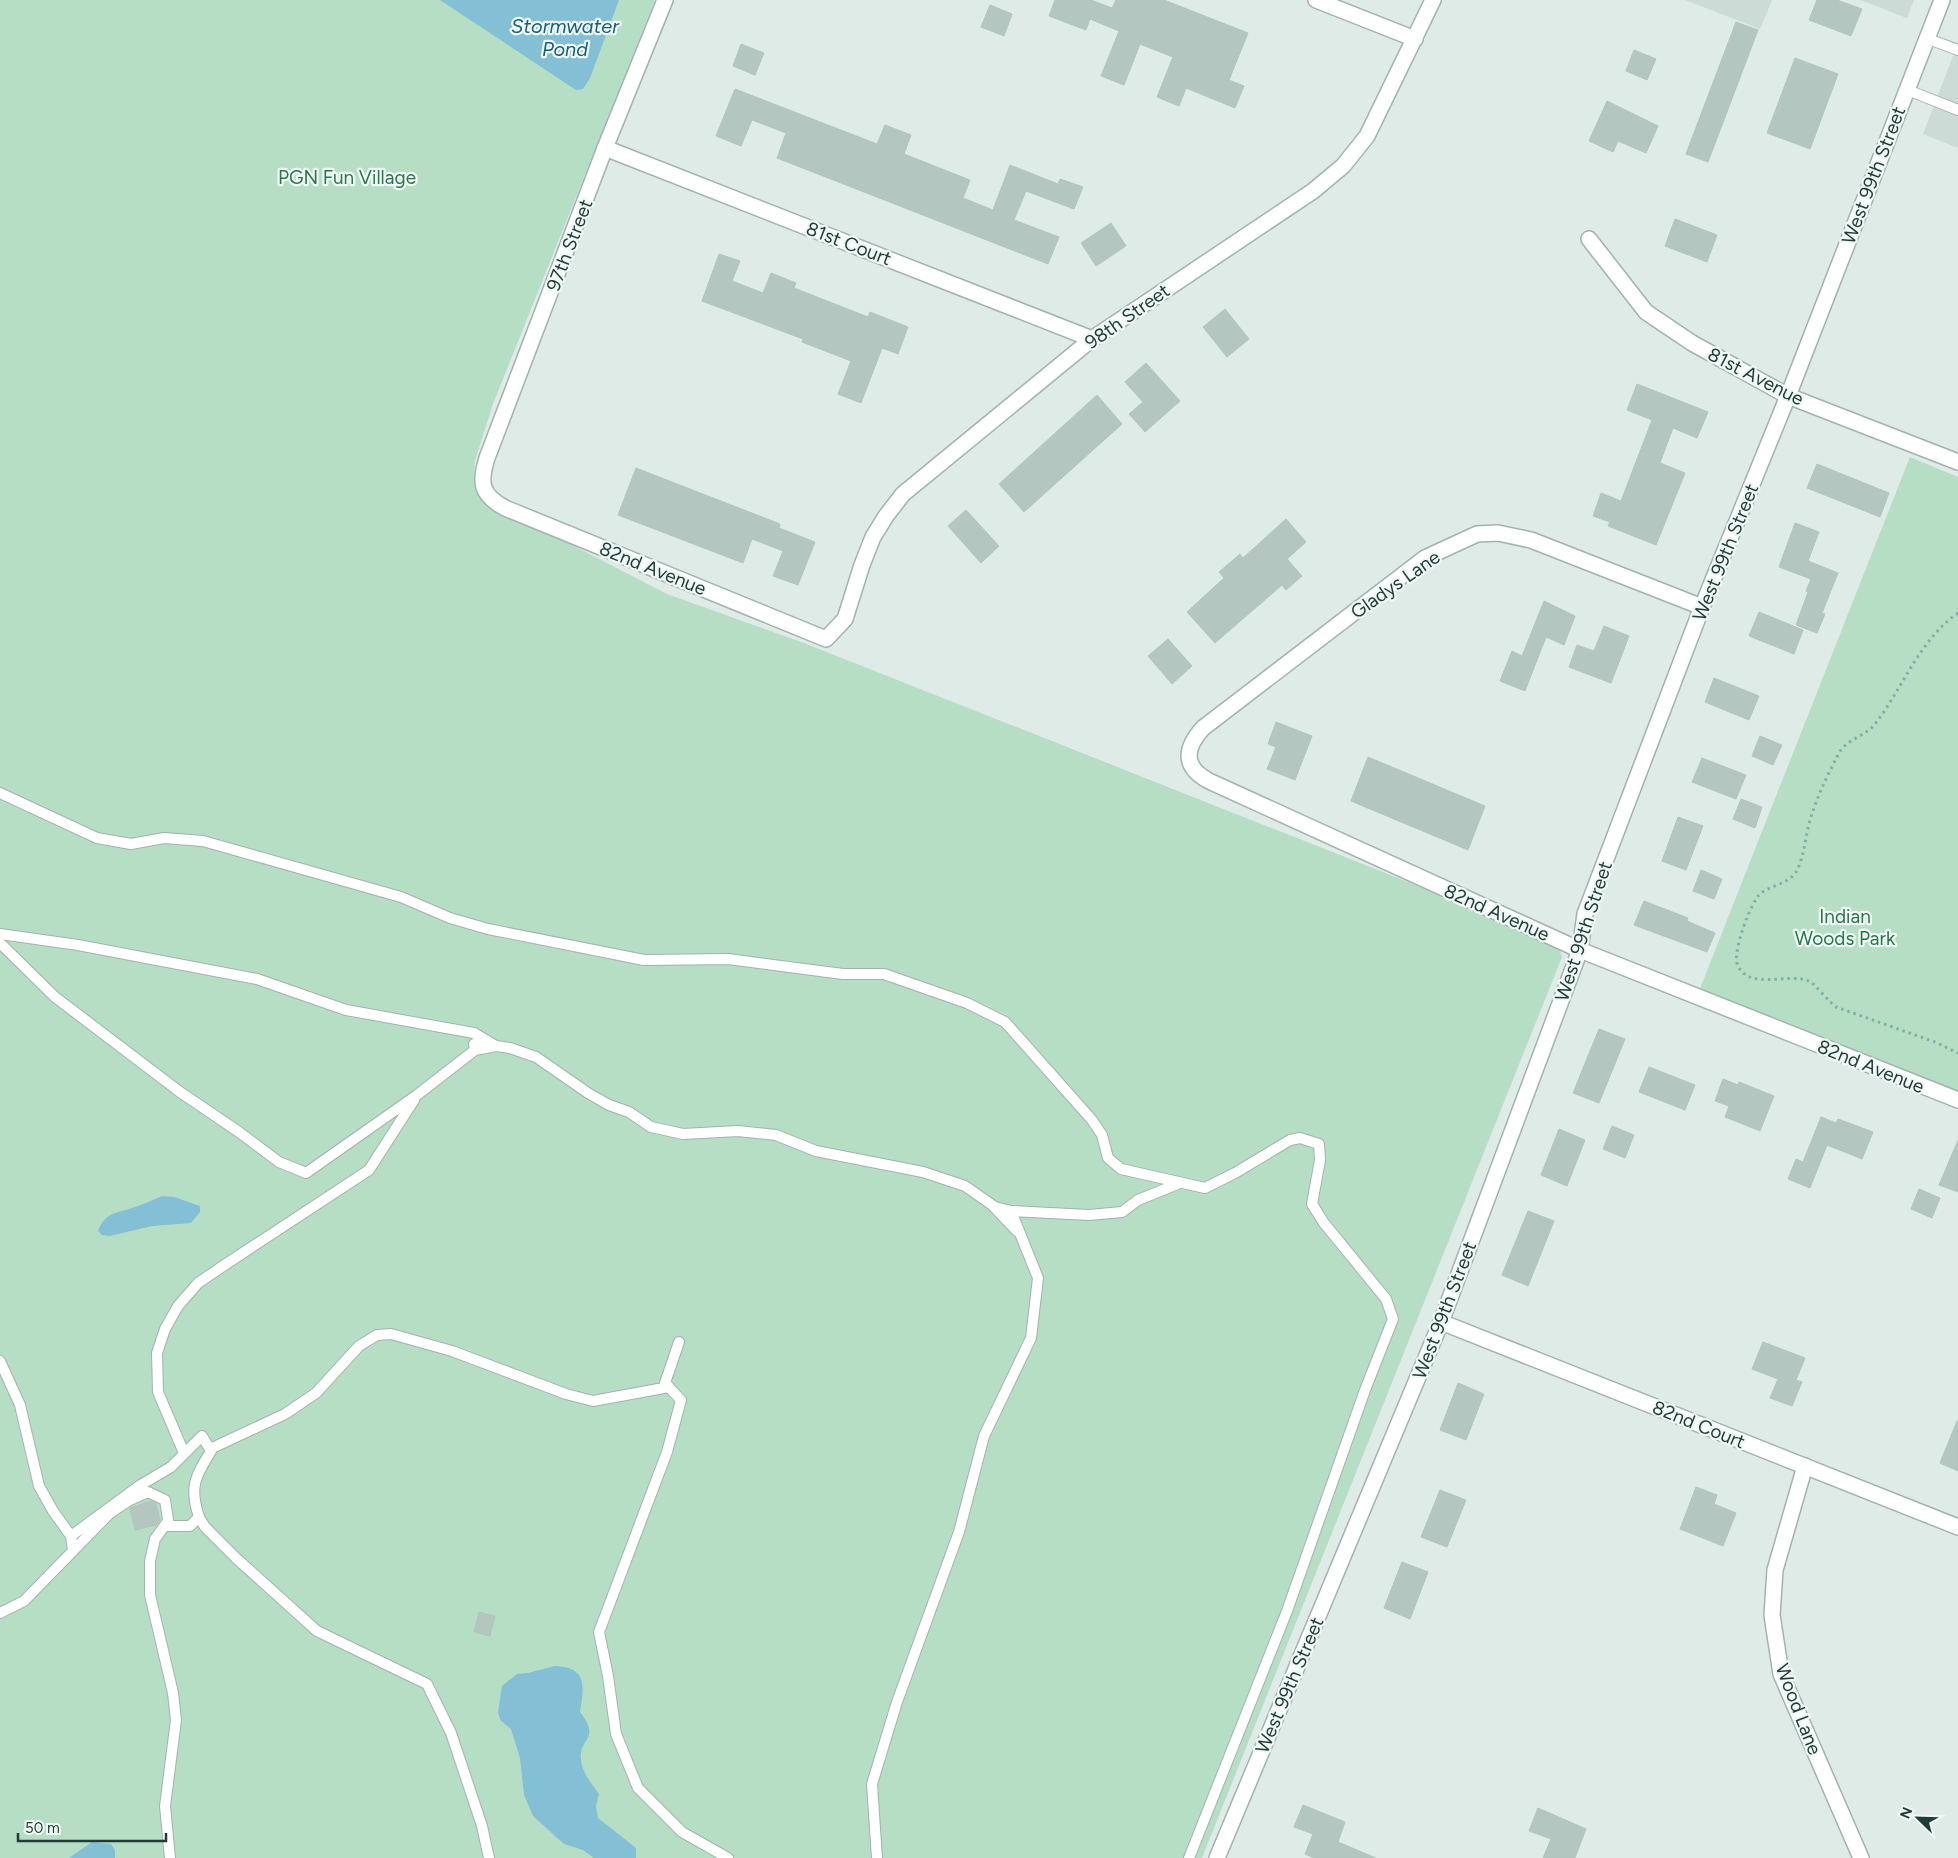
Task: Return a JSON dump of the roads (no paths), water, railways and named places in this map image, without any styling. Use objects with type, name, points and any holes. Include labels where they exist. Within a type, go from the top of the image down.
[{"type":"street","name":"97th Street","points":[[485,491],[482,483],[487,458],[605,148],[665,0]]},
{"type":"street","points":[[1316,0],[1415,39]]},
{"type":"street","name":"98th Street","points":[[826,639],[845,618],[873,537],[903,494],[1092,339],[1313,191],[1342,166],[1371,130],[1433,0]]},
{"type":"street","name":"West 99th Street","points":[[1217,1858],[1441,1322],[1580,950],[1585,914],[1702,608],[1788,396],[1942,0]]},
{"type":"street","name":"81st Court","points":[[605,148],[1092,339]]},
{"type":"street","name":"81st Avenue","points":[[1588,239],[1646,312],[1692,343],[1788,396],[1958,462]]},
{"type":"street","name":"82nd Avenue","points":[[485,491],[489,498],[505,508],[826,639]]},
{"type":"street","name":"Gladys Lane","points":[[1188,758],[1190,746],[1196,736],[1211,722],[1425,558],[1477,534],[1498,533],[1532,540],[1702,608]]},
{"type":"street","name":"82nd Avenue","points":[[1188,758],[1192,768],[1198,775],[1209,781],[1580,950],[1958,1100]]},
{"type":"street","name":"82nd Court","points":[[1441,1322],[1958,1527]]},
{"type":"street","name":"Wood Lane","points":[[1805,1466],[1775,1570],[1772,1615],[1781,1674],[1861,1858]]},
{"type":"lane","points":[[1926,38],[1958,50]]},
{"type":"lane","points":[[1906,89],[1958,110]]},
{"type":"lane","points":[[0,793],[97,838],[131,844],[164,838],[203,841],[401,897],[450,918],[488,929],[644,960],[728,959],[843,974],[884,974],[927,988],[1006,1022],[1092,1120],[1102,1135],[1108,1158],[1121,1169],[1205,1188],[1235,1173],[1290,1140],[1300,1138],[1319,1144],[1320,1160],[1312,1204],[1324,1223],[1386,1299],[1393,1319],[1365,1390],[1287,1611],[1189,1858]]},
{"type":"lane","points":[[0,934],[78,945],[257,980],[346,1010],[474,1033],[496,1046]]},
{"type":"lane","points":[[0,943],[55,998],[180,1092],[279,1162],[298,1172],[306,1173],[417,1095],[475,1050],[496,1046],[510,1048],[536,1057],[588,1093],[609,1105],[629,1112],[651,1127],[683,1134],[738,1131],[776,1135],[816,1150],[923,1172],[965,1186],[992,1205],[1020,1235]]},
{"type":"lane","points":[[474,1033],[486,1043],[474,1044],[475,1050]]},
{"type":"lane","points":[[184,1453],[158,1392],[157,1353],[165,1329],[178,1306],[198,1284],[223,1266],[369,1170],[417,1095]]},
{"type":"lane","points":[[992,1205],[1011,1211],[1089,1215],[1122,1212],[1138,1200],[1161,1188],[1184,1182]]},
{"type":"lane","points":[[878,1858],[872,1784],[897,1702],[959,1532],[984,1436],[1031,1338],[1038,1278],[1011,1211]]},
{"type":"lane","points":[[210,1449],[285,1414],[316,1393],[359,1346],[377,1335],[391,1334],[452,1351],[566,1394],[593,1400],[669,1387]]},
{"type":"lane","points":[[679,1342],[665,1383],[681,1400],[668,1452],[599,1632],[608,1676],[616,1734],[638,1788],[682,1832],[728,1858]]},
{"type":"lane","points":[[0,1361],[20,1405],[39,1486],[53,1511],[71,1536],[73,1550]]},
{"type":"lane","points":[[71,1536],[140,1486],[171,1467],[202,1436],[211,1451],[198,1472],[192,1496],[199,1517],[205,1527],[237,1559],[317,1631],[427,1684],[451,1733],[482,1826],[489,1858]]},
{"type":"lane","points":[[0,1613],[24,1601],[110,1513],[128,1501],[148,1492],[165,1500],[169,1526],[190,1526],[199,1517]]},
{"type":"lane","points":[[168,1521],[155,1539],[150,1561],[150,1595],[173,1693],[176,1720],[165,1806],[170,1858]]},
{"type":"water","name":"Stormwater Pond","points":[[440,0],[619,0],[590,78],[583,89],[576,90]]},
{"type":"water","points":[[162,1196],[174,1197],[200,1206],[200,1212],[191,1223],[152,1226],[110,1236],[102,1235],[98,1231],[104,1220],[111,1215]]},
{"type":"water","points":[[555,1666],[573,1670],[578,1674],[583,1687],[580,1712],[589,1728],[589,1734],[581,1752],[581,1759],[585,1774],[599,1794],[596,1806],[598,1818],[636,1848],[636,1858],[594,1858],[583,1850],[564,1844],[533,1816],[524,1795],[520,1758],[511,1729],[501,1721],[498,1713],[502,1686],[517,1674]]},
{"type":"water","points":[[92,1842],[111,1844],[115,1850],[115,1858],[69,1858]]},
{"type":"park label","name":"PGN Fun Village","points":[[347,177]]},
{"type":"park label","name":"Indian Woods Park","points":[[1845,927]]}]
